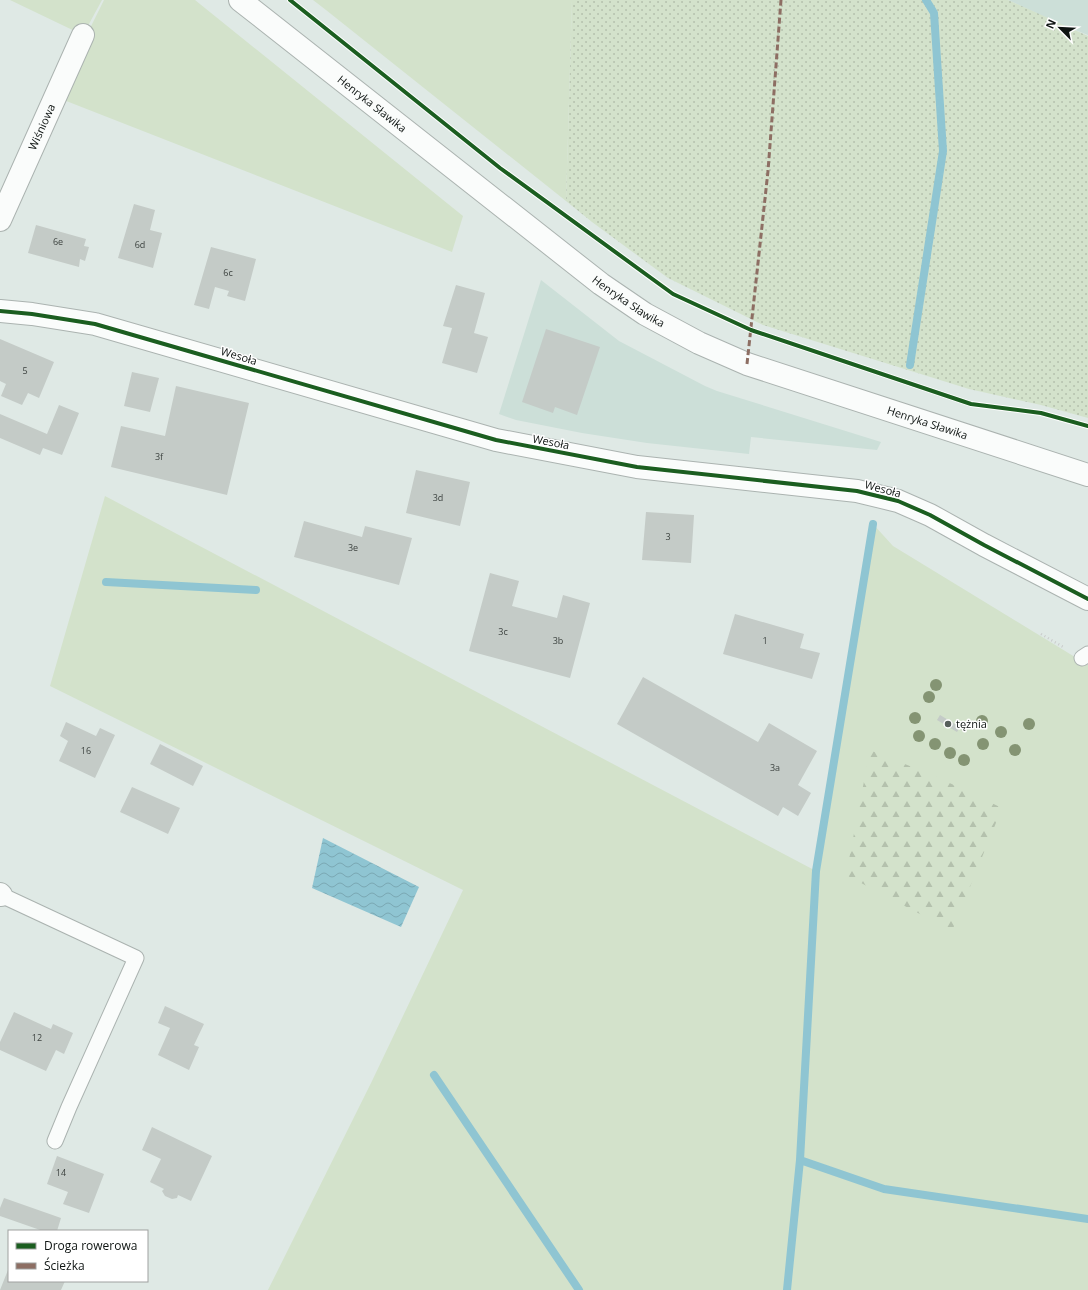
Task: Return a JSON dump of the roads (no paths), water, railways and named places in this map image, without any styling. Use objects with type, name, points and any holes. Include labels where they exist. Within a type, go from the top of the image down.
[{"type":"street","name":"Henryka Sławika","points":[[240,0],[536,234],[601,284],[645,314],[699,343],[747,364],[1088,475]]},
{"type":"street","name":"Wiśniowa","points":[[0,220],[82,35]]},
{"type":"street","name":"Wesoła","points":[[0,311],[32,314],[95,324],[496,440],[637,468],[857,491],[898,501],[930,515],[1088,599]]},
{"type":"lane","points":[[1,895],[136,958],[69,1106],[55,1141]]},
{"type":"water","points":[[323,838],[419,887],[401,927],[312,888]]},
{"type":"waterway","points":[[910,365],[943,151],[934,13],[926,0]]},
{"type":"waterway","points":[[873,524],[816,871],[800,1160],[884,1189],[1088,1219]]},
{"type":"waterway","points":[[106,582],[256,590]]},
{"type":"waterway","points":[[434,1075],[579,1290]]},
{"type":"waterway","points":[[787,1290],[800,1160]]},
{"type":"place","name":"tężnia","points":[[948,724]]}]
